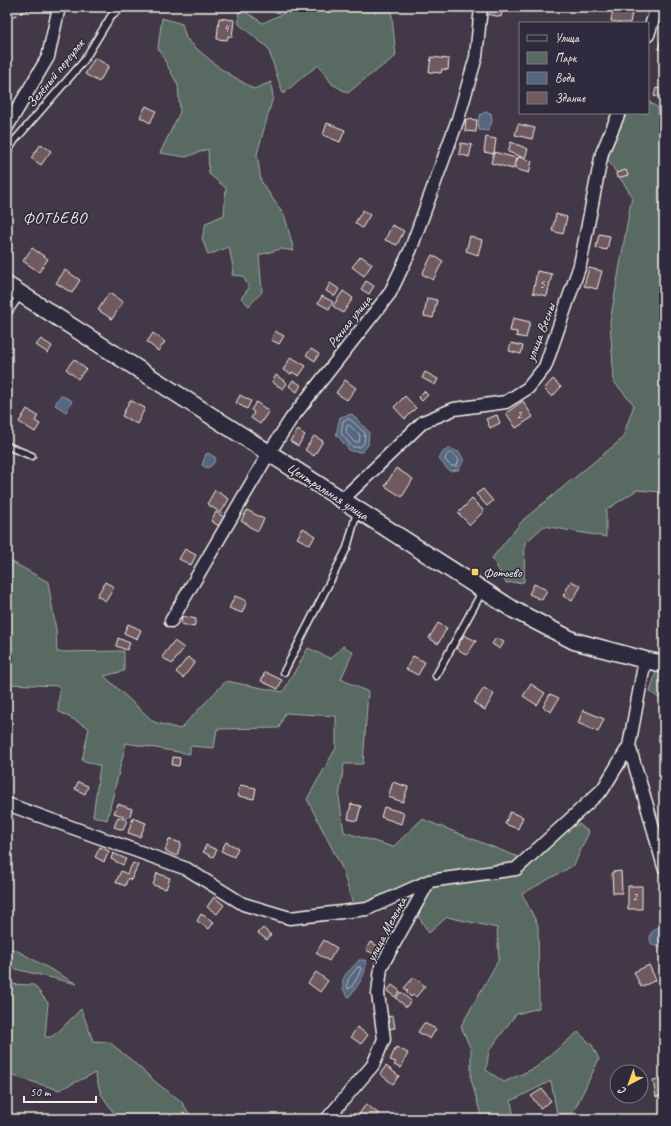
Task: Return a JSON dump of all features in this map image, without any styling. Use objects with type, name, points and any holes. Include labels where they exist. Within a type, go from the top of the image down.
[{"type":"main road","name":"Центральная улица","points":[[7,285],[514,610],[574,641],[664,664]]},
{"type":"street","name":"Речная улица","points":[[171,622],[269,453],[291,419],[390,293],[410,251],[458,119],[476,57],[481,7]]},
{"type":"street","points":[[649,32],[657,7]]},
{"type":"street","points":[[7,127],[48,57],[57,8]]},
{"type":"street","name":"улица Весны","points":[[342,500],[423,422],[454,409],[506,402],[528,388],[544,368],[580,265],[602,153],[619,114]]},
{"type":"street","points":[[7,804],[187,869],[243,904],[290,918],[367,909],[429,881],[516,869],[603,790],[629,746],[645,660]]},
{"type":"street","points":[[629,746],[664,867]]},
{"type":"street","name":"улица Меленка","points":[[327,1119],[373,1065],[376,1059],[384,1039],[378,994],[381,967],[429,881]]},
{"type":"lane","name":"Зелёный переулок","points":[[7,153],[15,140],[83,62],[111,16],[122,7]]},
{"type":"lane","points":[[7,314],[21,294]]},
{"type":"lane","points":[[7,446],[32,456]]},
{"type":"lane","points":[[284,672],[347,548],[358,510]]},
{"type":"lane","points":[[436,676],[483,590]]},
{"type":"path","points":[[7,19],[34,7]]},
{"type":"green space","points":[[238,7],[263,23],[284,13],[284,7],[391,7],[396,56],[348,93],[332,84],[319,65],[283,94],[268,48],[239,24]]},
{"type":"green space","points":[[162,18],[182,24],[186,38],[197,49],[221,69],[254,89],[271,82],[273,97],[257,154],[261,181],[285,217],[294,251],[281,249],[259,255],[262,292],[249,306],[241,298],[249,288],[243,276],[232,275],[233,267],[229,247],[208,255],[202,238],[206,223],[224,215],[226,188],[209,174],[208,149],[186,157],[160,153],[180,112],[178,85],[158,48]]},
{"type":"green space","points":[[649,102],[664,112],[664,478],[661,492],[637,490],[606,510],[606,537],[544,526],[525,543],[524,582],[506,583],[492,558],[524,519],[622,439],[634,405],[614,382],[610,322],[632,196],[606,157],[623,114],[649,114]]},
{"type":"green space","points":[[7,559],[48,582],[56,630],[57,652],[124,651],[124,671],[104,676],[154,722],[180,729],[226,681],[283,692],[308,648],[331,659],[343,646],[353,652],[341,679],[368,692],[363,764],[344,764],[339,797],[344,832],[393,847],[422,819],[531,862],[560,833],[579,824],[589,832],[574,865],[522,894],[538,925],[539,1008],[516,1014],[489,1051],[486,1070],[504,1082],[535,1068],[578,1032],[592,1045],[599,1059],[573,1113],[557,1114],[551,1081],[511,1101],[514,1119],[482,1119],[471,1079],[471,1050],[461,1026],[499,959],[497,928],[447,917],[429,933],[418,916],[436,876],[386,900],[353,905],[342,868],[307,799],[336,748],[336,716],[285,713],[279,728],[217,729],[214,748],[190,746],[190,754],[126,743],[107,820],[93,816],[100,766],[82,760],[89,728],[58,711],[60,686],[7,684]]},
{"type":"green space","points":[[656,672],[664,674],[664,701],[650,692]]},
{"type":"green space","points":[[7,948],[16,950],[77,984],[7,967]]},
{"type":"green space","points":[[7,984],[34,985],[48,1003],[45,1037],[51,1037],[59,1031],[81,1009],[93,1041],[109,1042],[158,1084],[181,1101],[193,1119],[118,1119],[101,1094],[95,1073],[59,1090],[7,1074]]},
{"type":"water","points":[[485,112],[491,113],[492,121],[488,131],[479,130],[478,121],[480,115]]},
{"type":"water","points":[[60,396],[72,401],[66,412],[55,405]]},
{"type":"water","points":[[352,414],[369,432],[368,445],[362,452],[350,451],[336,434],[340,417]]},
{"type":"water","points":[[450,448],[460,453],[464,461],[458,470],[449,471],[439,459],[443,452]]},
{"type":"water","points":[[208,453],[216,458],[213,464],[208,468],[202,465],[206,454]]},
{"type":"water","points":[[663,926],[664,945],[659,947],[652,945],[650,935],[653,930]]},
{"type":"water","points":[[359,960],[365,960],[366,965],[364,975],[349,997],[344,991],[343,980],[345,975]]},
{"type":"building","points":[[488,7],[503,8],[501,17],[487,14]]},
{"type":"building","points":[[613,9],[632,13],[630,22],[611,21]]},
{"type":"building","points":[[219,18],[234,20],[232,37],[228,36],[227,40],[217,39]]},
{"type":"building","points":[[661,40],[664,41],[664,51],[658,49]]},
{"type":"building","points":[[431,57],[449,59],[448,70],[442,69],[441,73],[429,72]]},
{"type":"building","points":[[95,58],[109,66],[99,82],[85,74]]},
{"type":"building","points":[[656,88],[664,90],[664,99],[654,96]]},
{"type":"building","points":[[146,106],[156,111],[150,123],[140,117]]},
{"type":"building","points":[[466,119],[477,120],[476,132],[465,131]]},
{"type":"building","points":[[327,123],[345,130],[340,142],[323,135]]},
{"type":"building","points":[[518,124],[535,128],[532,139],[515,135]]},
{"type":"building","points":[[486,137],[496,139],[494,154],[484,152]]},
{"type":"building","points":[[511,142],[528,149],[525,158],[508,152]]},
{"type":"building","points":[[461,143],[472,145],[469,157],[459,154]]},
{"type":"building","points":[[41,144],[51,151],[41,165],[31,158]]},
{"type":"building","points":[[494,152],[516,158],[513,169],[491,163]]},
{"type":"building","points":[[518,157],[532,161],[529,173],[515,169]]},
{"type":"building","points":[[626,170],[628,175],[617,178],[616,173]]},
{"type":"building","points":[[363,210],[370,215],[362,228],[355,223]]},
{"type":"building","points":[[556,214],[567,217],[563,234],[552,231]]},
{"type":"building","points":[[392,225],[404,231],[397,245],[385,240]]},
{"type":"building","points":[[599,234],[610,236],[607,250],[596,248]]},
{"type":"building","points":[[470,236],[482,240],[478,255],[466,251]]},
{"type":"building","points":[[32,248],[48,259],[39,272],[23,261]]},
{"type":"building","points":[[432,255],[443,261],[433,280],[422,274]]},
{"type":"building","points":[[361,256],[372,264],[364,276],[352,267]]},
{"type":"building","points":[[589,268],[602,271],[597,289],[584,286]]},
{"type":"building","points":[[65,270],[80,280],[72,293],[56,283]]},
{"type":"building","points":[[537,271],[552,274],[547,296],[533,293]]},
{"type":"building","points":[[366,281],[374,286],[369,294],[361,289]]},
{"type":"building","points":[[330,283],[339,289],[335,296],[326,291]]},
{"type":"building","points":[[343,291],[353,298],[343,313],[333,306]]},
{"type":"building","points":[[109,293],[123,302],[112,319],[98,310]]},
{"type":"building","points":[[322,296],[333,302],[329,309],[318,303]]},
{"type":"building","points":[[427,298],[437,300],[433,318],[424,316]]},
{"type":"building","points":[[513,318],[530,322],[526,338],[516,336],[517,332],[510,331]]},
{"type":"building","points":[[275,331],[284,336],[279,344],[271,340]]},
{"type":"building","points":[[153,333],[165,342],[158,351],[147,342]]},
{"type":"building","points":[[41,339],[52,346],[48,353],[36,345]]},
{"type":"building","points":[[511,343],[523,346],[521,354],[509,351]]},
{"type":"building","points":[[311,349],[319,354],[315,361],[306,355]]},
{"type":"building","points":[[291,357],[306,366],[299,376],[292,372],[291,374],[283,370]]},
{"type":"building","points":[[74,359],[86,369],[78,379],[66,369]]},
{"type":"building","points":[[425,372],[438,379],[435,385],[422,378]]},
{"type":"building","points":[[276,375],[287,383],[283,389],[272,382]]},
{"type":"building","points":[[553,379],[561,387],[552,397],[544,389]]},
{"type":"building","points":[[293,380],[301,385],[297,392],[289,386]]},
{"type":"building","points":[[345,380],[356,388],[347,400],[336,393]]},
{"type":"building","points":[[424,391],[428,395],[422,401],[418,397]]},
{"type":"building","points":[[240,395],[251,401],[247,409],[236,403]]},
{"type":"building","points":[[405,396],[416,408],[405,419],[394,407]]},
{"type":"building","points":[[130,400],[145,408],[137,424],[122,416]]},
{"type":"building","points":[[523,401],[533,417],[516,428],[506,413]]},
{"type":"building","points":[[256,402],[269,411],[260,424],[251,418],[254,412],[251,410]]},
{"type":"building","points":[[27,409],[38,416],[35,421],[40,424],[35,432],[19,422]]},
{"type":"building","points":[[497,415],[500,423],[490,428],[486,419]]},
{"type":"building","points":[[298,430],[305,435],[298,446],[290,441]]},
{"type":"building","points":[[314,436],[323,441],[314,456],[305,450]]},
{"type":"building","points":[[396,468],[413,479],[402,497],[385,486]]},
{"type":"building","points":[[483,489],[493,501],[487,506],[476,494]]},
{"type":"building","points":[[215,490],[229,499],[221,513],[207,504]]},
{"type":"building","points":[[472,499],[484,511],[470,525],[458,513]]},
{"type":"building","points":[[247,510],[264,519],[258,531],[241,521]]},
{"type":"building","points":[[216,512],[224,517],[219,526],[211,521]]},
{"type":"building","points":[[303,528],[315,536],[310,545],[297,538]]},
{"type":"building","points":[[185,549],[196,555],[191,565],[179,559]]},
{"type":"building","points":[[571,581],[581,586],[572,601],[563,596]]},
{"type":"building","points":[[105,582],[114,587],[106,601],[97,596]]},
{"type":"building","points":[[534,584],[547,590],[542,600],[529,594]]},
{"type":"building","points":[[235,596],[247,601],[242,613],[229,608]]},
{"type":"building","points":[[182,616],[196,619],[194,627],[181,624]]},
{"type":"building","points":[[438,623],[447,628],[438,644],[429,638]]},
{"type":"building","points":[[128,624],[141,630],[137,639],[124,633]]},
{"type":"building","points":[[464,635],[476,641],[467,655],[456,648]]},
{"type":"building","points":[[118,638],[130,643],[127,650],[116,646]]},
{"type":"building","points":[[496,638],[504,642],[500,649],[492,644]]},
{"type":"building","points":[[174,641],[184,648],[172,664],[162,657]]},
{"type":"building","points":[[413,656],[425,662],[418,675],[406,669]]},
{"type":"building","points":[[188,657],[195,662],[183,678],[176,672]]},
{"type":"building","points":[[265,672],[282,680],[278,689],[261,681]]},
{"type":"building","points":[[531,684],[545,693],[537,705],[523,696]]},
{"type":"building","points":[[484,688],[494,694],[485,710],[474,703]]},
{"type":"building","points":[[550,694],[559,698],[551,712],[543,707]]},
{"type":"building","points":[[583,710],[604,719],[598,732],[578,723]]},
{"type":"building","points":[[173,757],[180,758],[179,766],[172,765]]},
{"type":"building","points":[[78,782],[88,786],[85,794],[75,789]]},
{"type":"building","points":[[393,782],[408,787],[403,802],[388,797]]},
{"type":"building","points":[[240,785],[256,788],[254,799],[238,796]]},
{"type":"building","points":[[118,804],[132,809],[129,818],[114,813]]},
{"type":"building","points":[[351,804],[361,806],[357,821],[348,819]]},
{"type":"building","points":[[384,807],[404,813],[401,824],[381,817]]},
{"type":"building","points":[[510,812],[523,817],[518,829],[505,824]]},
{"type":"building","points":[[118,817],[127,820],[123,830],[114,827]]},
{"type":"building","points":[[133,818],[146,823],[140,837],[128,833]]},
{"type":"building","points":[[169,839],[181,843],[177,856],[165,851]]},
{"type":"building","points":[[226,842],[238,848],[234,857],[221,851]]},
{"type":"building","points":[[206,845],[217,850],[213,857],[203,852]]},
{"type":"building","points":[[100,847],[109,851],[104,862],[95,857]]},
{"type":"building","points":[[113,853],[126,859],[123,865],[111,859]]},
{"type":"building","points":[[133,863],[138,865],[131,880],[128,878],[125,886],[116,882],[121,871],[127,874]]},
{"type":"building","points":[[621,871],[622,893],[613,893],[612,872]]},
{"type":"building","points":[[157,873],[170,878],[166,889],[153,885]]},
{"type":"building","points":[[628,886],[642,886],[642,909],[628,909]]},
{"type":"building","points":[[214,897],[224,905],[217,914],[207,907]]},
{"type":"building","points":[[201,914],[214,922],[209,929],[197,921]]},
{"type":"building","points":[[263,928],[271,935],[267,940],[258,933]]},
{"type":"building","points":[[324,940],[337,948],[329,961],[316,953]]},
{"type":"building","points":[[370,942],[378,946],[374,954],[366,950]]},
{"type":"building","points":[[649,965],[656,980],[641,987],[634,972]]},
{"type":"building","points":[[316,972],[328,981],[320,992],[308,983]]},
{"type":"building","points":[[414,977],[425,986],[416,997],[413,995],[411,997],[406,992],[408,991],[404,988]]},
{"type":"building","points":[[392,985],[400,991],[395,997],[387,991]]},
{"type":"building","points":[[401,992],[411,1001],[406,1007],[396,998]]},
{"type":"building","points":[[393,1016],[395,1028],[388,1029],[386,1017]]},
{"type":"building","points":[[424,1023],[436,1029],[430,1039],[418,1032]]},
{"type":"building","points":[[357,1027],[368,1035],[361,1044],[351,1037]]},
{"type":"building","points":[[396,1047],[408,1053],[401,1068],[394,1065],[396,1062],[390,1060]]},
{"type":"building","points":[[386,1066],[399,1076],[393,1084],[380,1074]]},
{"type":"building","points":[[664,1078],[664,1095],[656,1097],[653,1080]]},
{"type":"building","points":[[542,1089],[551,1101],[540,1108],[531,1096]]},
{"type":"building","points":[[366,1104],[379,1114],[375,1119],[359,1119],[357,1117]]},
{"type":"place","name":"Фотьево","points":[[475,572]]},
{"type":"district","name":"ФОТЬЕВО","points":[[55,217]]}]
